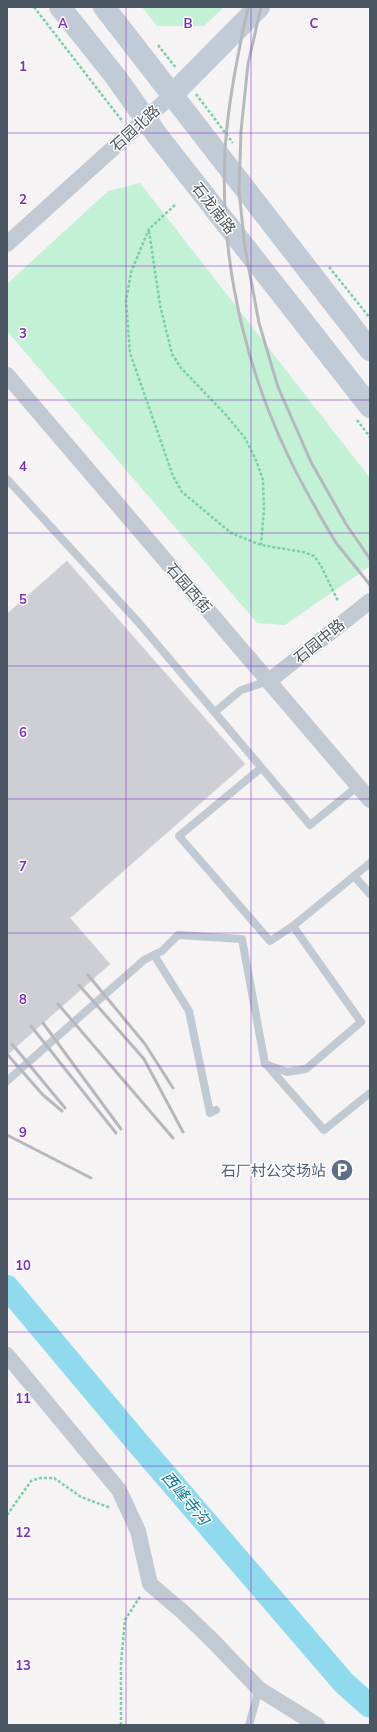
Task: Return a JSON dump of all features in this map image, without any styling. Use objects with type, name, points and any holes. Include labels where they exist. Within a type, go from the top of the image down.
[{"type":"main road","name":"石龙南路","points":[[60,7],[115,76],[145,119],[370,407]]},
{"type":"main road","points":[[104,7],[370,350]]},
{"type":"main road","name":"石园北路","points":[[172,95],[259,7]]},
{"type":"street","name":"石园北路","points":[[7,244],[172,95]]},
{"type":"street","name":"石园西街","points":[[7,375],[370,800]]},
{"type":"street","name":"石园中路","points":[[269,681],[370,601]]},
{"type":"street","points":[[7,1355],[119,1490],[138,1531],[150,1584],[184,1613],[259,1689],[317,1725]]},
{"type":"lane","points":[[7,479],[139,623],[310,826],[358,786]]},
{"type":"lane","points":[[214,712],[241,690],[269,681]]},
{"type":"lane","points":[[261,768],[179,836],[270,941],[293,926],[370,863]]},
{"type":"lane","points":[[354,876],[370,894]]},
{"type":"lane","points":[[265,1064],[287,1072],[306,1069],[361,1022],[293,926]]},
{"type":"lane","points":[[7,1081],[144,960],[162,951],[178,935],[242,939],[265,1064],[324,1130],[370,1093]]},
{"type":"lane","points":[[154,955],[189,1011],[210,1113],[216,1110]]},
{"type":"lane","points":[[249,1725],[259,1689]]},
{"type":"path","points":[[176,205],[149,229],[131,272],[126,301],[130,352],[174,476],[182,492],[231,532],[260,545],[303,552],[314,556],[321,566],[338,601]]},
{"type":"path","points":[[149,229],[160,305],[172,354],[182,368],[226,415],[245,438],[256,460],[263,480],[264,510],[260,545]]},
{"type":"path","points":[[7,1515],[31,1480],[40,1478],[54,1478],[80,1497],[130,1514]]},
{"type":"path","points":[[121,1725],[121,1663],[126,1620],[136,1601],[150,1584]]},
{"type":"green space","points":[[142,7],[224,7],[204,26],[157,26]]},
{"type":"green space","points":[[140,183],[370,478],[370,566],[285,625],[257,623],[7,331],[7,284],[108,191]]},
{"type":"building","points":[[67,561],[245,764],[70,918],[110,964],[7,1055],[7,614]]},
{"type":"waterway","name":"西峰寺沟","points":[[7,1287],[137,1442],[344,1683],[370,1706]]},
{"type":"railway","points":[[248,7],[231,96],[225,150],[224,195],[227,240],[233,285],[255,372],[270,415],[288,456],[333,538],[370,585]]},
{"type":"railway","points":[[261,7],[248,64],[241,131],[239,191],[245,248],[259,323],[278,387],[311,462],[346,524],[370,559]]},
{"type":"railway","points":[[88,975],[145,1044],[173,1088]]},
{"type":"railway","points":[[79,985],[144,1059],[183,1132]]},
{"type":"railway","points":[[58,1004],[173,1138]]},
{"type":"railway","points":[[43,1023],[121,1129]]},
{"type":"railway","points":[[31,1026],[116,1133]]},
{"type":"railway","points":[[12,1044],[65,1108]]},
{"type":"railway","points":[[7,1054],[43,1095],[62,1111]]},
{"type":"railway","points":[[7,1135],[91,1178]]},
{"type":"place","name":"石厂村公交场站","points":[[342,1170]]}]
